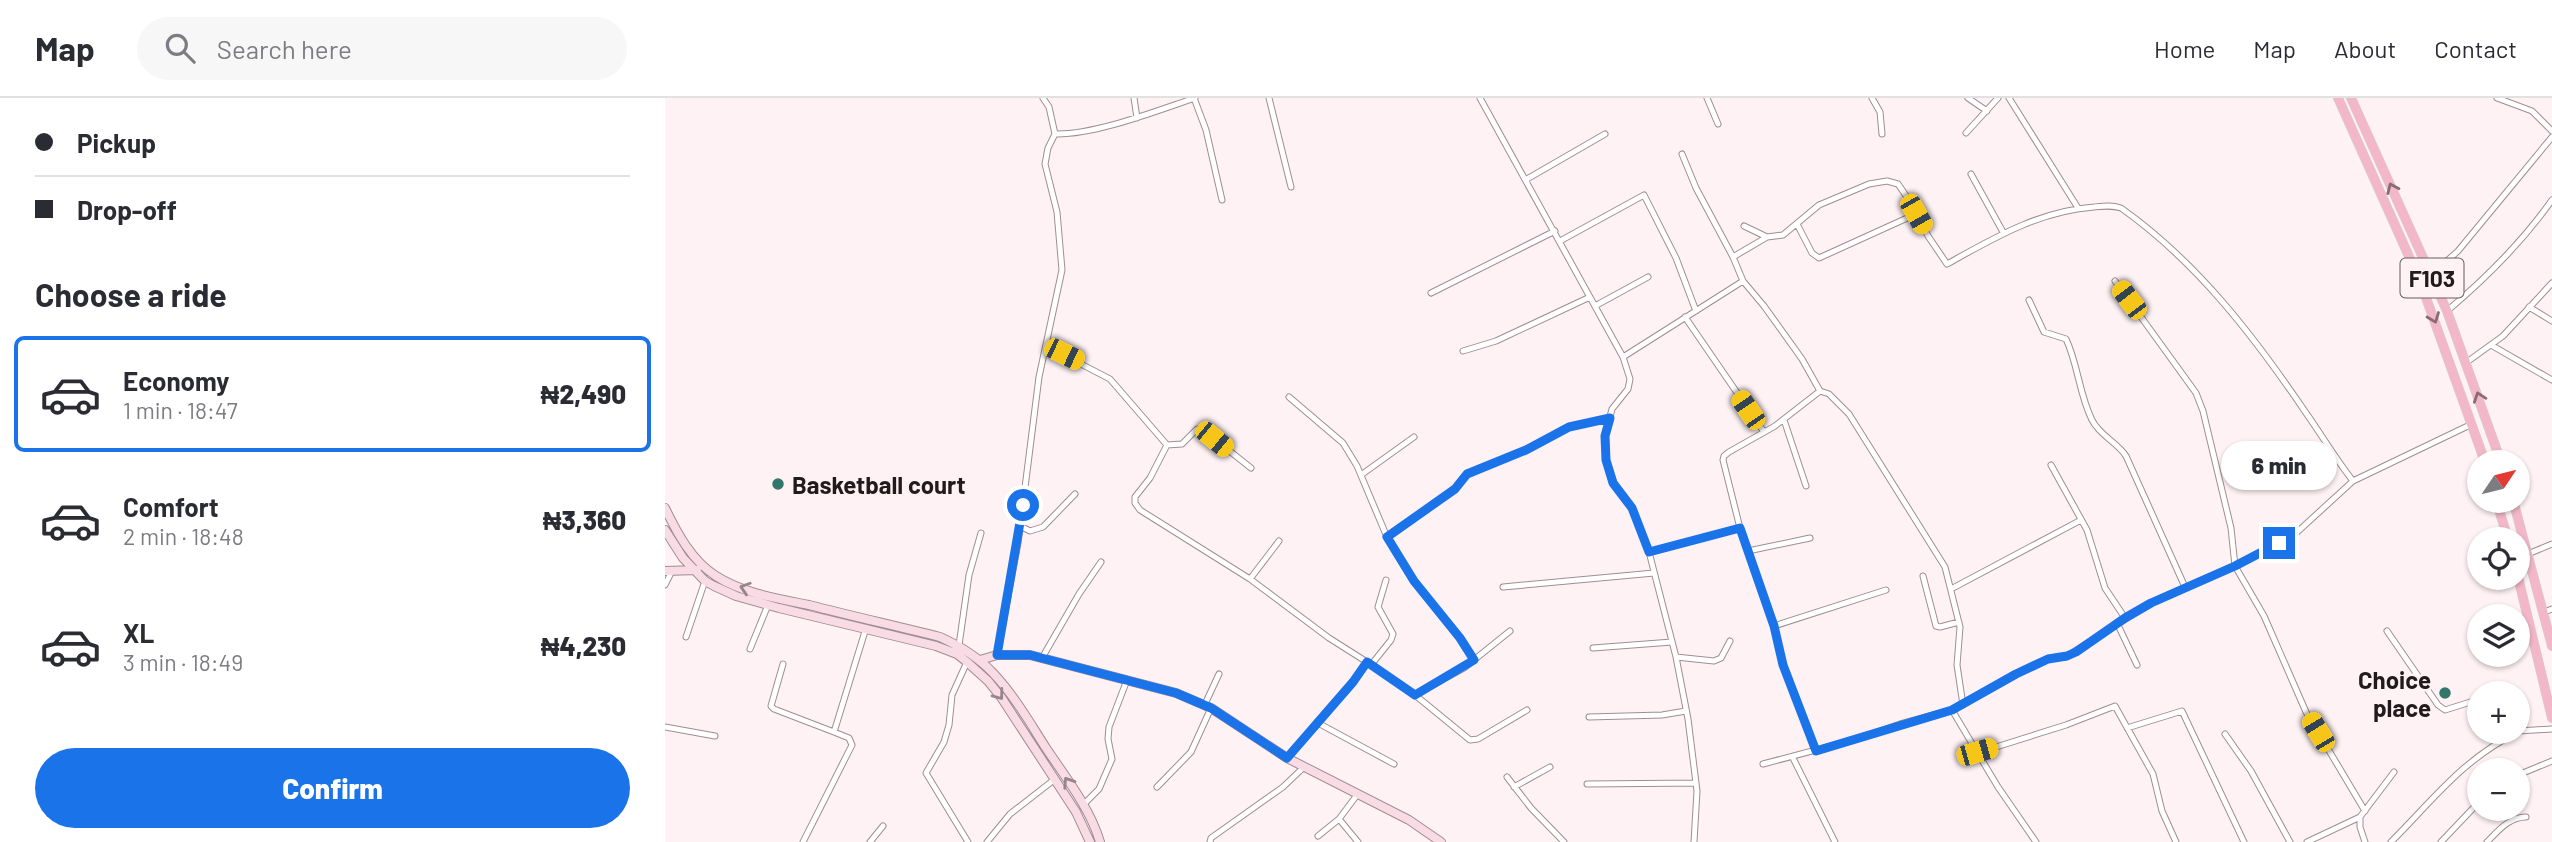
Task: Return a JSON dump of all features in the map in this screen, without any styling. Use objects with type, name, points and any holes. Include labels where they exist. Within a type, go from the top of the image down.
[{"type":"main road","name":"F103","points":[[2338,98],[2420,281],[2481,450]]},
{"type":"main road","name":"F103","points":[[2351,98],[2447,311],[2497,450]]},
{"type":"main road","points":[[665,508],[676,531],[703,566],[717,577],[739,587],[940,637],[959,645],[980,660],[1008,691],[1083,805],[1100,842]]},
{"type":"main road","points":[[665,530],[683,558],[705,581],[736,596],[936,646],[957,654],[988,681],[1001,697],[1076,812],[1090,842]]},
{"type":"main road","points":[[2530,560],[2548,610],[2552,646]]},
{"type":"main road","points":[[669,571],[695,571],[703,566]]},
{"type":"main road","points":[[2521,590],[2552,718]]},
{"type":"main road","points":[[980,660],[997,655],[1030,655],[1176,693],[1208,706],[1287,758],[1409,820],[1441,842]]},
{"type":"street","points":[[997,655],[1020,526],[1038,377],[1062,270],[1057,212],[1045,164],[1048,148],[1055,134],[1049,107],[1043,98]]},
{"type":"street","points":[[1134,98],[1136,118]]},
{"type":"street","points":[[1055,134],[1068,134],[1136,118],[1195,98],[1206,130],[1222,200]]},
{"type":"street","points":[[1269,98],[1291,187]]},
{"type":"street","points":[[1480,98],[1623,357],[1630,379],[1628,389],[1612,409],[1605,436],[1606,460],[1613,483],[1632,508],[1649,552],[1676,657],[1696,783],[1694,842]]},
{"type":"street","points":[[1707,98],[1718,124]]},
{"type":"street","points":[[1872,98],[1880,112],[1882,134]]},
{"type":"street","points":[[1968,98],[1987,111]]},
{"type":"street","points":[[1966,134],[1998,98]]},
{"type":"street","points":[[2009,98],[2078,208]]},
{"type":"street","points":[[2497,98],[2532,111],[2552,131]]},
{"type":"street","points":[[1527,179],[1605,134]]},
{"type":"street","points":[[2431,275],[2458,251],[2552,137]]},
{"type":"street","points":[[1682,154],[1696,188],[1743,281],[1765,306],[1802,359],[1820,391],[1829,394],[1849,414],[1940,558],[1951,589],[1961,634],[1958,670],[1963,705]]},
{"type":"street","points":[[1971,174],[2003,232]]},
{"type":"street","points":[[1733,257],[1767,237],[1783,235],[1819,205],[1841,194],[1887,181],[1898,184],[1947,264],[2003,232],[2031,221],[2078,208],[2113,205],[2121,208],[2208,284],[2236,316],[2353,481]]},
{"type":"street","points":[[1560,241],[1644,195],[1677,258],[1696,311]]},
{"type":"street","points":[[2447,311],[2490,272],[2552,200]]},
{"type":"street","points":[[1797,224],[1812,253],[1819,258],[1916,214]]},
{"type":"street","points":[[1744,226],[1767,237]]},
{"type":"street","points":[[1431,293],[1555,232]]},
{"type":"street","points":[[1595,306],[1648,277]]},
{"type":"street","points":[[1623,357],[1743,281]]},
{"type":"street","points":[[2115,281],[2196,393],[2203,411],[2231,528],[2235,566],[2265,616],[2306,712],[2365,811]]},
{"type":"street","points":[[2467,362],[2491,345],[2552,284]]},
{"type":"street","points":[[1463,351],[1496,341],[1590,297]]},
{"type":"street","points":[[2029,300],[2044,332],[2066,339],[2093,422],[2103,435],[2119,444],[2126,456],[2185,587]]},
{"type":"street","points":[[2529,307],[2552,321]]},
{"type":"street","points":[[1685,317],[1764,432]]},
{"type":"street","points":[[2491,345],[2552,380]]},
{"type":"street","points":[[1047,346],[1110,379],[1167,445]]},
{"type":"street","points":[[1816,751],[1783,665],[1774,626],[1740,528],[1723,460],[1729,452],[1784,419],[1820,391]]},
{"type":"street","points":[[1289,397],[1343,443],[1361,475],[1387,537],[1414,581],[1460,638],[1474,660]]},
{"type":"street","points":[[1387,537],[1455,489],[1467,474],[1526,450],[1569,427],[1610,418]]},
{"type":"street","points":[[1784,419],[1806,486]]},
{"type":"street","points":[[1763,764],[1793,758],[1952,710],[2037,664],[2067,656],[2125,618],[2294,535],[2353,481],[2472,424]]},
{"type":"street","points":[[1167,445],[1182,444],[1197,429],[1202,429],[1251,468]]},
{"type":"street","points":[[1361,475],[1414,438]]},
{"type":"street","points":[[1167,445],[1150,478],[1135,497],[1135,503],[1140,510],[1250,579],[1329,638],[1415,695],[1470,740],[1478,739],[1527,710]]},
{"type":"street","points":[[2051,465],[2087,530],[2105,589],[2125,618]]},
{"type":"street","points":[[1020,526],[1030,531],[1043,527],[1075,494]]},
{"type":"street","points":[[1951,589],[2081,520]]},
{"type":"street","points":[[1649,552],[1740,528]]},
{"type":"street","points":[[959,645],[969,575],[981,533]]},
{"type":"street","points":[[1748,551],[1810,538]]},
{"type":"street","points":[[1250,579],[1279,541]]},
{"type":"street","points":[[2530,553],[2552,544]]},
{"type":"street","points":[[1042,658],[1101,562]]},
{"type":"street","points":[[665,585],[669,571]]},
{"type":"street","points":[[1503,587],[1654,573]]},
{"type":"street","points":[[1923,576],[1936,626],[1959,622]]},
{"type":"street","points":[[1287,758],[1391,640],[1393,634],[1378,607],[1386,580]]},
{"type":"street","points":[[687,637],[705,581]]},
{"type":"street","points":[[1774,626],[1887,590]]},
{"type":"street","points":[[750,649],[768,605]]},
{"type":"street","points":[[2117,623],[2137,665]]},
{"type":"street","points":[[834,732],[866,628]]},
{"type":"street","points":[[1415,695],[1474,660],[1510,631]]},
{"type":"street","points":[[2387,631],[2438,705],[2445,710],[2467,703]]},
{"type":"street","points":[[1676,657],[1714,661],[1721,657],[1730,641]]},
{"type":"street","points":[[1593,648],[1672,642]]},
{"type":"street","points":[[967,662],[952,695],[944,742],[926,773],[968,842]]},
{"type":"street","points":[[783,664],[771,706],[849,738],[852,745],[803,842]]},
{"type":"street","points":[[1157,787],[1191,752],[1219,674]]},
{"type":"street","points":[[1083,805],[1098,789],[1112,759],[1108,739],[1109,727],[1127,680]]},
{"type":"street","points":[[1977,752],[2066,725],[2115,705],[2153,774],[2162,811],[2176,842]]},
{"type":"street","points":[[1952,710],[2036,842]]},
{"type":"street","points":[[1589,717],[1662,715],[1686,711]]},
{"type":"street","points":[[2127,728],[2182,711],[2244,842]]},
{"type":"street","points":[[1318,723],[1394,764]]},
{"type":"street","points":[[665,727],[715,736]]},
{"type":"street","points":[[2530,730],[2552,729]]},
{"type":"street","points":[[2224,734],[2251,771],[2290,842]]},
{"type":"street","points":[[2391,842],[2450,778],[2497,744]]},
{"type":"street","points":[[1793,758],[1835,842]]},
{"type":"street","points":[[2530,770],[2552,761]]},
{"type":"street","points":[[1210,842],[1211,838],[1283,786],[1304,767]]},
{"type":"street","points":[[1514,787],[1550,767]]},
{"type":"street","points":[[2307,842],[2360,817],[2394,772]]},
{"type":"street","points":[[1507,777],[1531,808],[1564,842]]},
{"type":"street","points":[[987,842],[1010,814],[1055,779]]},
{"type":"street","points":[[1587,784],[1696,783]]},
{"type":"street","points":[[1318,836],[1339,819],[1357,795]]},
{"type":"street","points":[[2441,842],[2467,815]]},
{"type":"street","points":[[2360,817],[2365,842]]},
{"type":"street","points":[[1339,819],[1358,842]]},
{"type":"street","points":[[2487,842],[2511,821]]},
{"type":"street","points":[[870,842],[883,826]]},
{"type":"place","name":"Basketball court","points":[[778,484]]},
{"type":"place","name":"Choice place","points":[[2445,693]]},
{"type":"route","points":[[1023,505],[997,655],[1030,655],[1176,693],[1205,704],[1287,758],[1367,662],[1415,695],[1474,660],[1460,638],[1414,581],[1387,537],[1455,489],[1467,474],[1526,450],[1569,427],[1610,418],[1605,436],[1606,460],[1613,483],[1632,508],[1649,552],[1740,528],[1774,626],[1783,665],[1816,751],[1952,710],[2048,659],[2076,652],[2125,618],[2165,596],[2235,566],[2279,543]]}]
